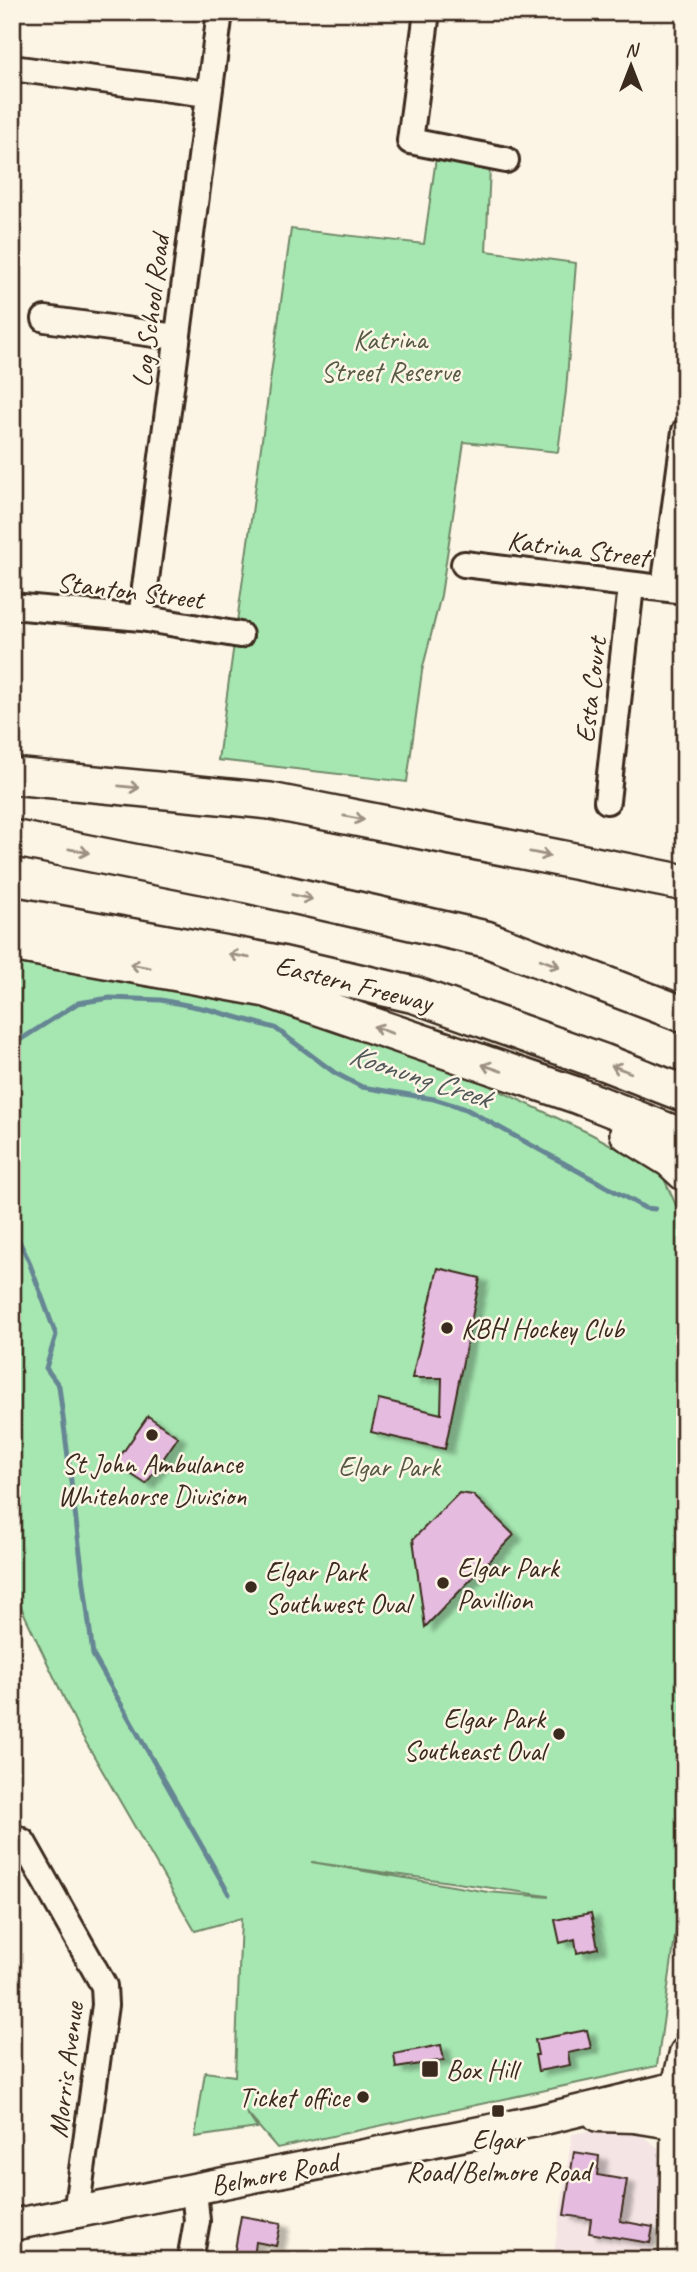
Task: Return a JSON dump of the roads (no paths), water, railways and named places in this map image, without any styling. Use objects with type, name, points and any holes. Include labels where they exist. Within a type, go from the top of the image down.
[{"type":"highway","points":[[12,776],[270,802],[682,882]]},
{"type":"highway","points":[[12,838],[239,883],[486,939],[685,1015]]},
{"type":"highway","name":"Eastern Freeway","points":[[12,915],[272,962],[415,995],[685,1094]]},
{"type":"highway","points":[[12,943],[267,989],[576,1095],[685,1138]]},
{"type":"highway","points":[[536,1083],[655,1148],[685,1173]]},
{"type":"main road","points":[[678,2255],[681,2104],[685,2053]]},
{"type":"main road","name":"Belmore Road","points":[[12,2225],[536,2121],[613,2116],[681,2104]]},
{"type":"main road","points":[[678,2255],[685,2182]]},
{"type":"street","name":"Log School Road","points":[[141,618],[220,12]]},
{"type":"street","points":[[427,12],[410,141],[506,160]]},
{"type":"street","points":[[12,68],[208,94]]},
{"type":"street","points":[[45,319],[176,337]]},
{"type":"street","points":[[674,590],[685,431]]},
{"type":"street","name":"Katrina Street","points":[[464,564],[674,590]]},
{"type":"street","name":"Esta Court","points":[[607,801],[631,586]]},
{"type":"street","name":"Stanton Street","points":[[12,606],[141,618],[240,635]]},
{"type":"street","name":"Morris Avenue","points":[[12,1836],[23,1842],[104,1986],[105,2004],[76,2213]]},
{"type":"street","points":[[190,2260],[197,2221],[194,2189]]},
{"type":"waterway","name":"Koonung Creek","points":[[12,1045],[78,1003],[110,998],[161,1000],[207,1009],[275,1028],[335,1073],[362,1087],[434,1099],[466,1109],[645,1208],[655,1209]]},
{"type":"waterway","points":[[12,1227],[28,1259],[56,1335],[46,1368],[59,1386],[93,1655],[229,1894]]},
{"type":"place","name":"KBH Hockey Club","points":[[447,1328]]},
{"type":"place","name":"St John Ambulance Whitehorse Division","points":[[152,1435]]},
{"type":"place","name":"Elgar Park Pavillion","points":[[443,1583]]},
{"type":"place","name":"Elgar Park Southwest Oval","points":[[251,1587]]},
{"type":"place","name":"Elgar Park Southeast Oval","points":[[559,1734]]},
{"type":"place","name":"Box Hill","points":[[430,2069]]},
{"type":"place","name":"Ticket office","points":[[363,2097]]},
{"type":"place","name":"Elgar Road/Belmore Road","points":[[498,2111]]},
{"type":"park label","name":"Katrina Street Reserve","points":[[390,355]]},
{"type":"park label","name":"Elgar Park","points":[[389,1466]]}]
